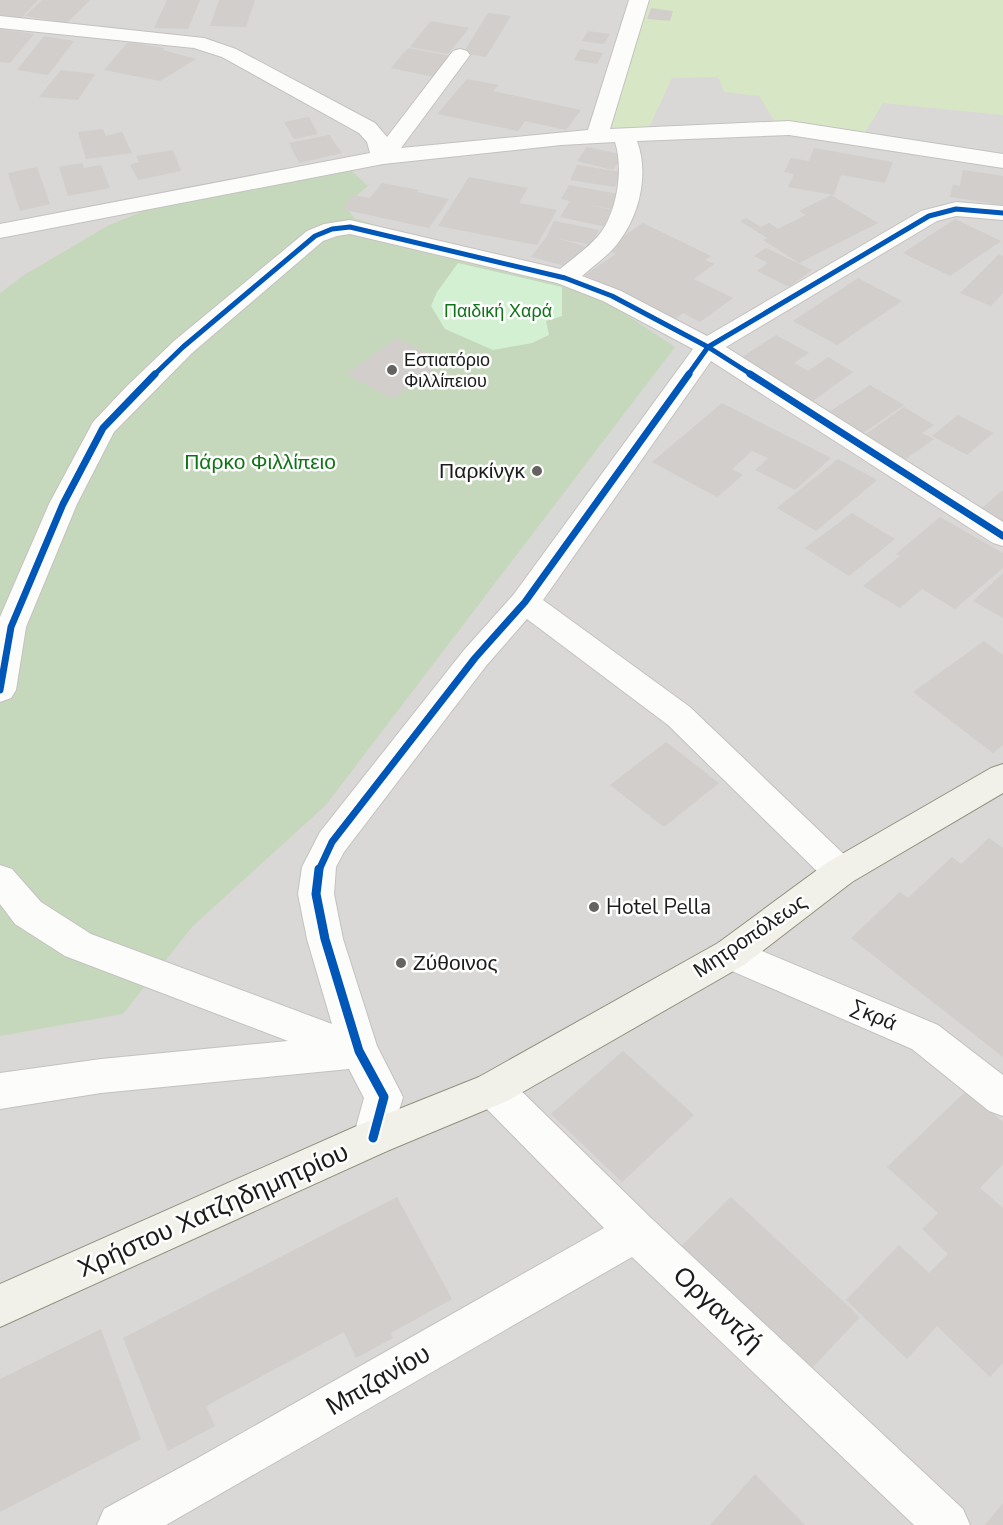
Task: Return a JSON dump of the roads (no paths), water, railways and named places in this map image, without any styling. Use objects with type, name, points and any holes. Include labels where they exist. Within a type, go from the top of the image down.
[{"type":"main road","name":"Μητροπόλεως","points":[[493,1089],[732,954],[840,872],[1003,777]]},
{"type":"main road","name":"Χρήστου Χατζηδημητρίου","points":[[0,1306],[373,1138],[493,1089]]},
{"type":"street","points":[[597,136],[639,0]]},
{"type":"street","points":[[0,22],[179,38],[213,46],[367,128],[378,140],[383,157]]},
{"type":"street","points":[[383,157],[460,55]]},
{"type":"street","points":[[0,231],[383,157],[597,136],[789,128],[1003,161]]},
{"type":"street","points":[[565,278],[610,238],[628,199],[632,158],[624,135]]},
{"type":"street","points":[[373,1138],[384,1097],[359,1051],[324,939],[316,894],[319,867],[332,842],[468,667],[525,602],[708,347],[928,216],[956,209],[1003,213]]},
{"type":"street","points":[[0,690],[15,617],[63,504],[104,428],[135,393],[183,347],[315,236],[332,228],[350,227],[565,278],[612,296],[708,347],[1003,536]]},
{"type":"street","points":[[525,602],[679,716],[840,872]]},
{"type":"street","points":[[0,879],[28,914],[78,945],[359,1051]]},
{"type":"street","name":"Σκρά","points":[[732,954],[925,1037],[1003,1098]]},
{"type":"street","points":[[0,1091],[101,1076],[359,1051]]},
{"type":"street","name":"Οργαντζή","points":[[493,1089],[636,1232],[947,1525]]},
{"type":"street","name":"Μπιζανίου","points":[[120,1525],[212,1475],[636,1232]]},
{"type":"place","name":"Εστιατόριο Φιλλίπειου","points":[[392,370]]},
{"type":"place","name":"Παρκίνγκ","points":[[537,471]]},
{"type":"place","name":"Hotel Pella","points":[[594,907]]},
{"type":"place","name":"Ζύθοινος","points":[[401,963]]},
{"type":"park label","name":"Παιδική Χαρά","points":[[498,311]]},
{"type":"park label","name":"Πάρκο Φιλλίπειο","points":[[260,462]]}]
